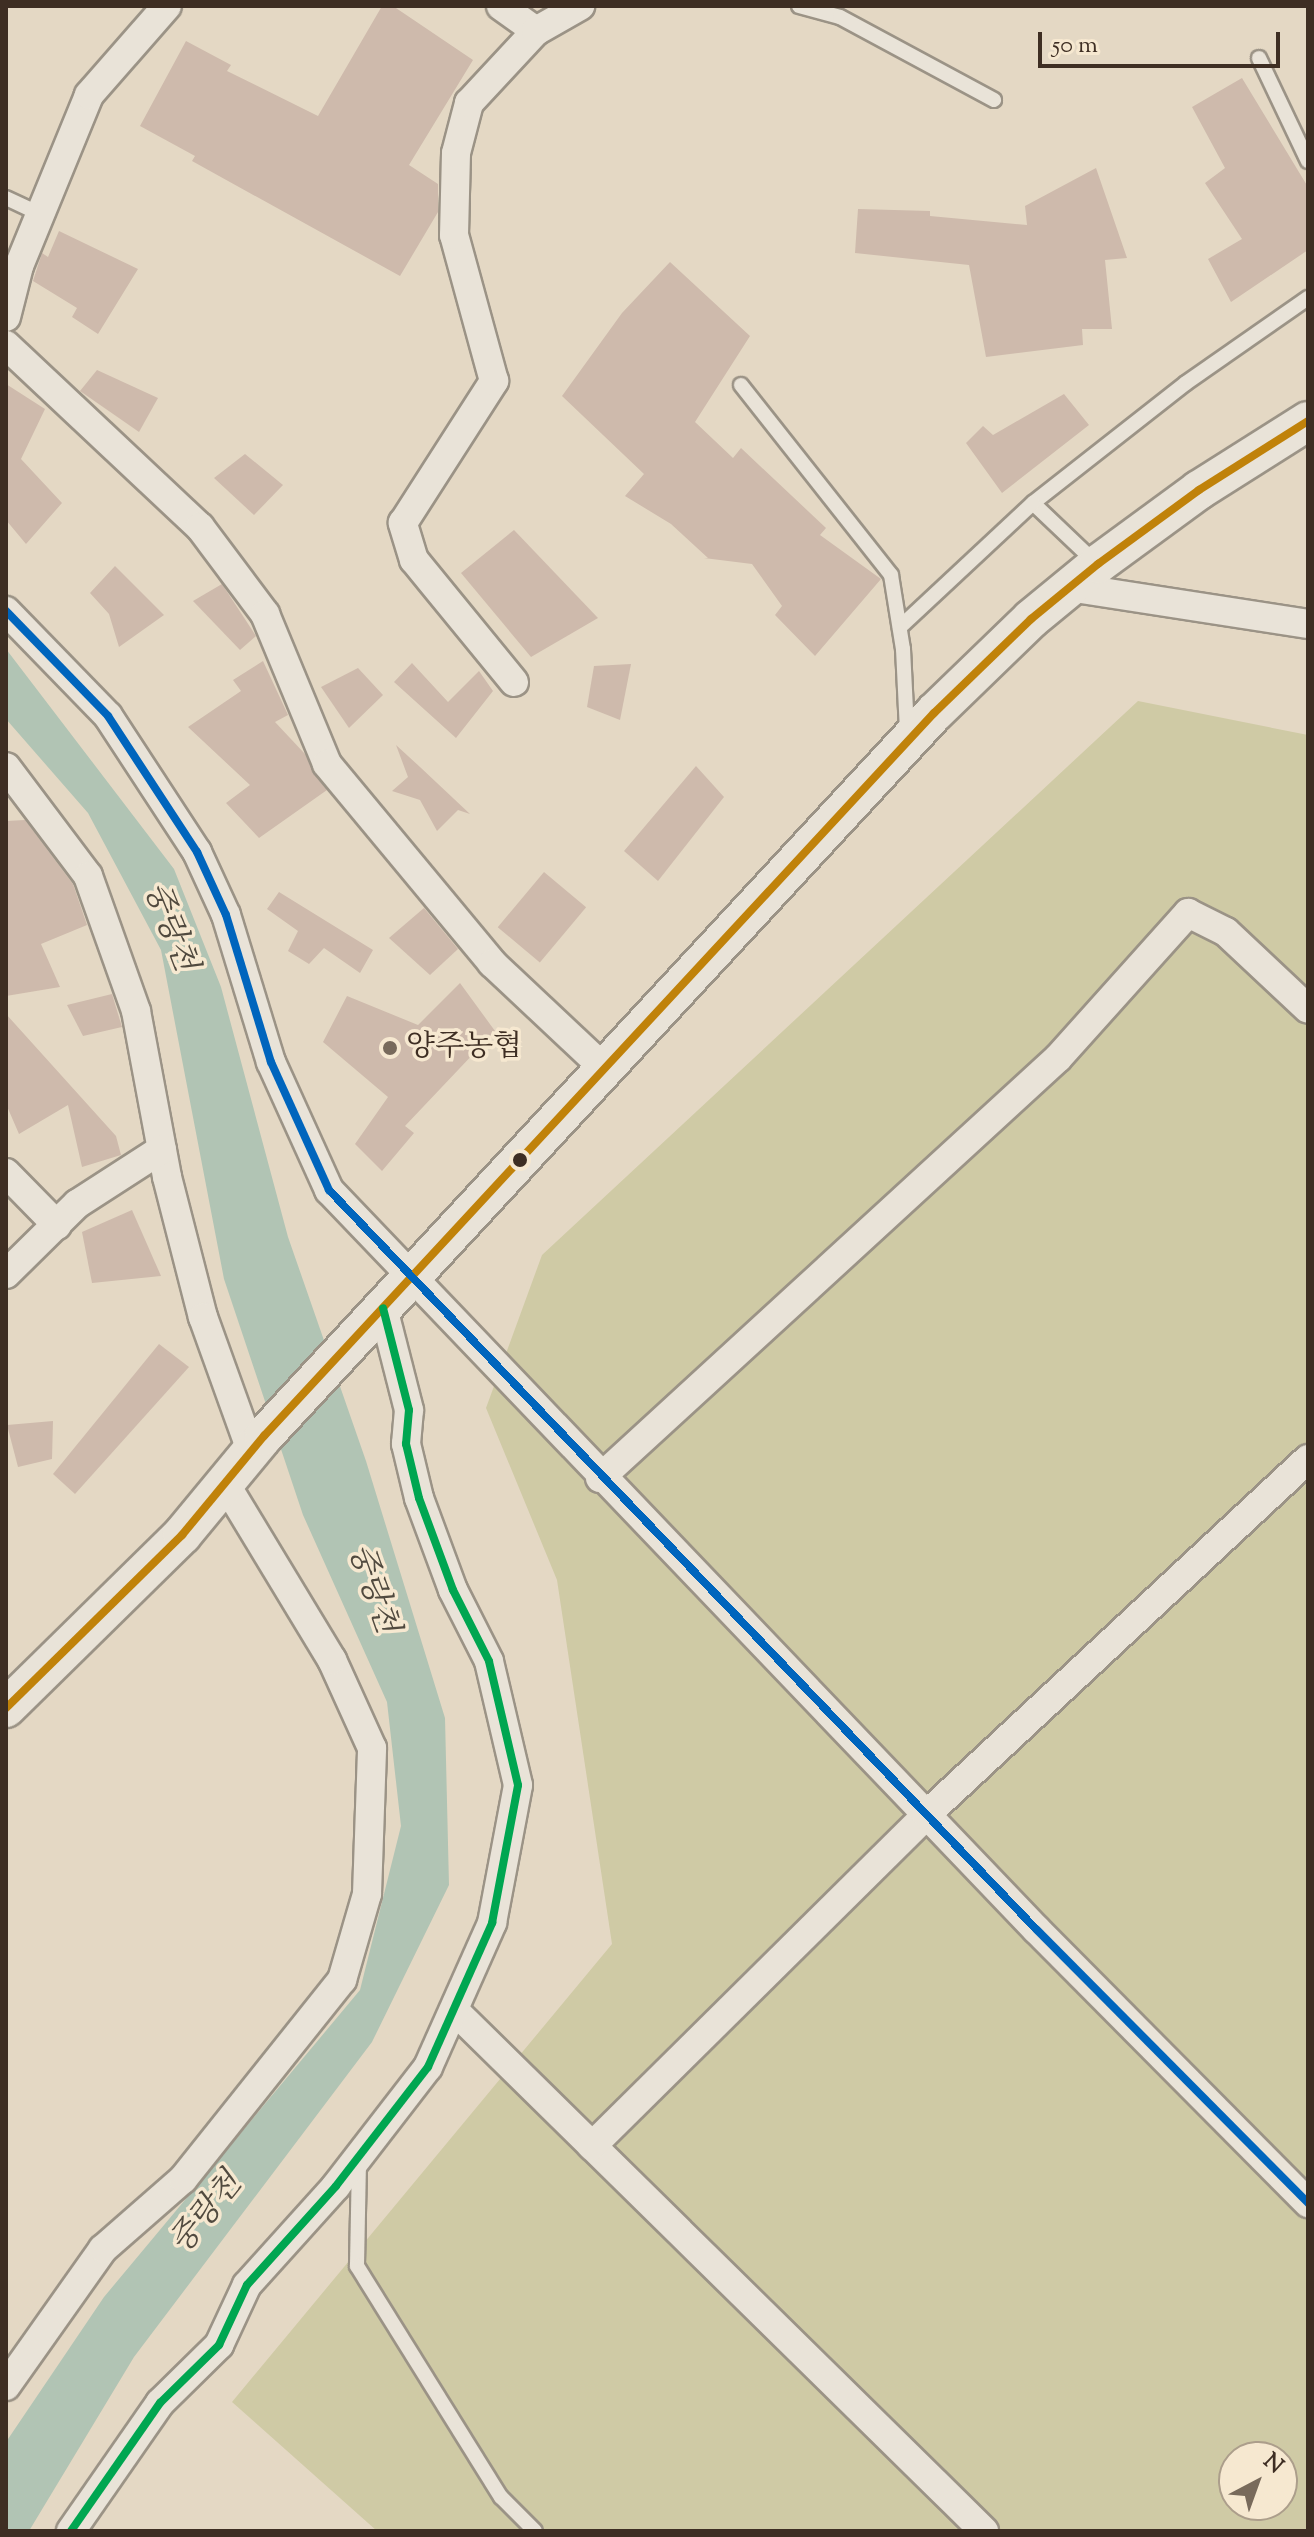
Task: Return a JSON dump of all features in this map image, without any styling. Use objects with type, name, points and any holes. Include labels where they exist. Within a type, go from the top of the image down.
[{"type":"main road","points":[[6,1708],[97,1623],[258,1443],[908,741],[1084,575],[1199,490],[1308,421]]},
{"type":"street","points":[[6,317],[40,214],[89,95],[167,6]]},
{"type":"street","points":[[501,6],[536,31]]},
{"type":"street","points":[[514,682],[414,560],[403,523],[494,381],[454,235],[456,153],[469,103],[536,31],[580,6]]},
{"type":"street","points":[[6,345],[200,527],[265,614],[327,764],[492,963],[606,1070]]},
{"type":"street","points":[[1084,575],[1308,624]]},
{"type":"street","points":[[6,611],[108,716],[197,852],[226,915],[271,1062],[329,1190],[410,1280],[600,1478],[1308,2203]]},
{"type":"street","points":[[6,767],[88,876],[136,1011],[162,1149],[203,1317],[258,1443]]},
{"type":"street","points":[[600,1478],[1058,1058],[1188,913],[1226,932],[1308,1009]]},
{"type":"street","points":[[6,1274],[77,1204],[162,1149]]},
{"type":"street","points":[[6,1173],[57,1225]]},
{"type":"street","points":[[71,2531],[160,2403],[219,2345],[247,2285],[359,2157],[428,2067],[492,1923],[518,1785],[489,1661],[453,1590],[419,1498],[406,1444],[409,1410],[383,1308]]},
{"type":"street","points":[[592,2146],[926,1815],[1302,1478]]},
{"type":"street","points":[[6,2386],[103,2249],[183,2179],[342,1980],[367,1894],[372,1748],[332,1660],[225,1483]]},
{"type":"street","points":[[455,2011],[984,2531]]},
{"type":"lane","points":[[799,6],[840,17],[994,100]]},
{"type":"lane","points":[[1259,58],[1308,161]]},
{"type":"lane","points":[[6,198],[40,214]]},
{"type":"lane","points":[[900,627],[1033,503],[1186,383],[1308,298]]},
{"type":"lane","points":[[741,385],[891,575],[900,627],[908,741]]},
{"type":"lane","points":[[1033,503],[1084,575]]},
{"type":"lane","points":[[359,2157],[357,2266],[501,2497],[535,2531]]},
{"type":"shaded area","points":[[1138,701],[1308,735],[1308,2531],[377,2531],[232,2402],[612,1944],[557,1580],[486,1408],[542,1255]]},
{"type":"water","name":"중랑천","points":[[6,649],[174,869],[221,987],[288,1237],[366,1461],[445,1718],[449,1885],[372,2042],[134,2357],[29,2531],[6,2531],[6,2442],[104,2297],[360,1990],[401,1826],[387,1702],[303,1515],[224,1279],[161,950],[88,813],[6,719]]},
{"type":"building","points":[[382,6],[393,6],[473,60],[409,165],[438,184],[438,212],[400,276],[192,161],[195,156],[140,126],[186,41],[231,65],[227,71],[318,116]]},
{"type":"building","points":[[1242,78],[1308,187],[1308,250],[1231,302],[1208,259],[1242,239],[1205,183],[1225,168],[1192,107]]},
{"type":"building","points":[[1096,168],[1127,258],[1105,260],[1112,329],[1082,329],[1083,345],[986,357],[969,265],[855,253],[858,209],[930,211],[930,216],[1027,225],[1025,206]]},
{"type":"building","points":[[59,231],[138,269],[98,334],[72,317],[77,308],[33,281],[42,253],[48,257]]},
{"type":"building","points":[[670,262],[750,336],[695,422],[733,458],[741,448],[826,528],[820,535],[881,579],[815,656],[775,615],[782,606],[752,564],[704,558],[708,558],[671,524],[625,496],[644,474],[562,396],[622,313]]},
{"type":"building","points":[[97,370],[158,398],[139,432],[80,391]]},
{"type":"building","points":[[6,384],[45,409],[21,459],[62,503],[26,544],[6,520]]},
{"type":"building","points":[[1064,394],[1089,425],[1002,493],[966,443],[983,426],[993,435]]},
{"type":"building","points":[[245,454],[283,485],[254,515],[214,478]]},
{"type":"building","points":[[514,530],[598,618],[531,657],[461,573]]},
{"type":"building","points":[[115,566],[164,615],[119,647],[109,614],[90,593]]},
{"type":"building","points":[[222,584],[256,636],[240,650],[193,601]]},
{"type":"building","points":[[263,661],[288,715],[275,722],[305,754],[327,790],[259,838],[226,803],[250,785],[188,727],[241,691],[233,680]]},
{"type":"building","points":[[412,663],[448,702],[479,671],[493,691],[456,738],[394,682]]},
{"type":"building","points":[[631,664],[620,720],[587,707],[594,666]]},
{"type":"building","points":[[358,668],[383,695],[349,728],[321,687]]},
{"type":"building","points":[[396,745],[470,814],[458,810],[437,831],[420,800],[392,791],[408,777]]},
{"type":"building","points":[[696,766],[724,797],[658,881],[624,851]]},
{"type":"building","points":[[25,820],[73,884],[87,925],[41,944],[60,987],[6,996],[6,821]]},
{"type":"building","points":[[544,872],[586,907],[540,963],[498,927]]},
{"type":"building","points":[[279,892],[373,950],[360,973],[324,948],[309,964],[288,951],[298,931],[267,909]]},
{"type":"building","points":[[424,908],[458,949],[430,975],[389,938]]},
{"type":"building","points":[[460,983],[495,1031],[405,1126],[414,1133],[382,1171],[355,1144],[388,1097],[323,1042],[347,996],[418,1025]]},
{"type":"building","points":[[112,994],[122,1027],[83,1036],[67,1005]]},
{"type":"building","points":[[6,1014],[116,1136],[121,1155],[82,1167],[68,1105],[19,1134],[6,1104]]},
{"type":"building","points":[[132,1210],[161,1276],[92,1283],[82,1232]]},
{"type":"building","points":[[159,1344],[189,1367],[75,1494],[53,1474]]},
{"type":"building","points":[[53,1421],[52,1459],[18,1467],[7,1425]]},
{"type":"transit line","points":[[6,1708],[182,1535],[264,1436],[934,713],[1031,619],[1098,564],[1199,490],[1308,421]]},
{"type":"transit line","points":[[6,611],[108,716],[197,852],[226,915],[271,1062],[329,1190],[1037,1930],[1308,2203]]},
{"type":"transit line","points":[[71,2531],[160,2403],[219,2345],[247,2285],[336,2186],[428,2067],[492,1923],[518,1785],[489,1661],[453,1590],[419,1498],[406,1444],[409,1410],[383,1308]]},
{"type":"place","name":"양주농협","points":[[390,1048]]}]
